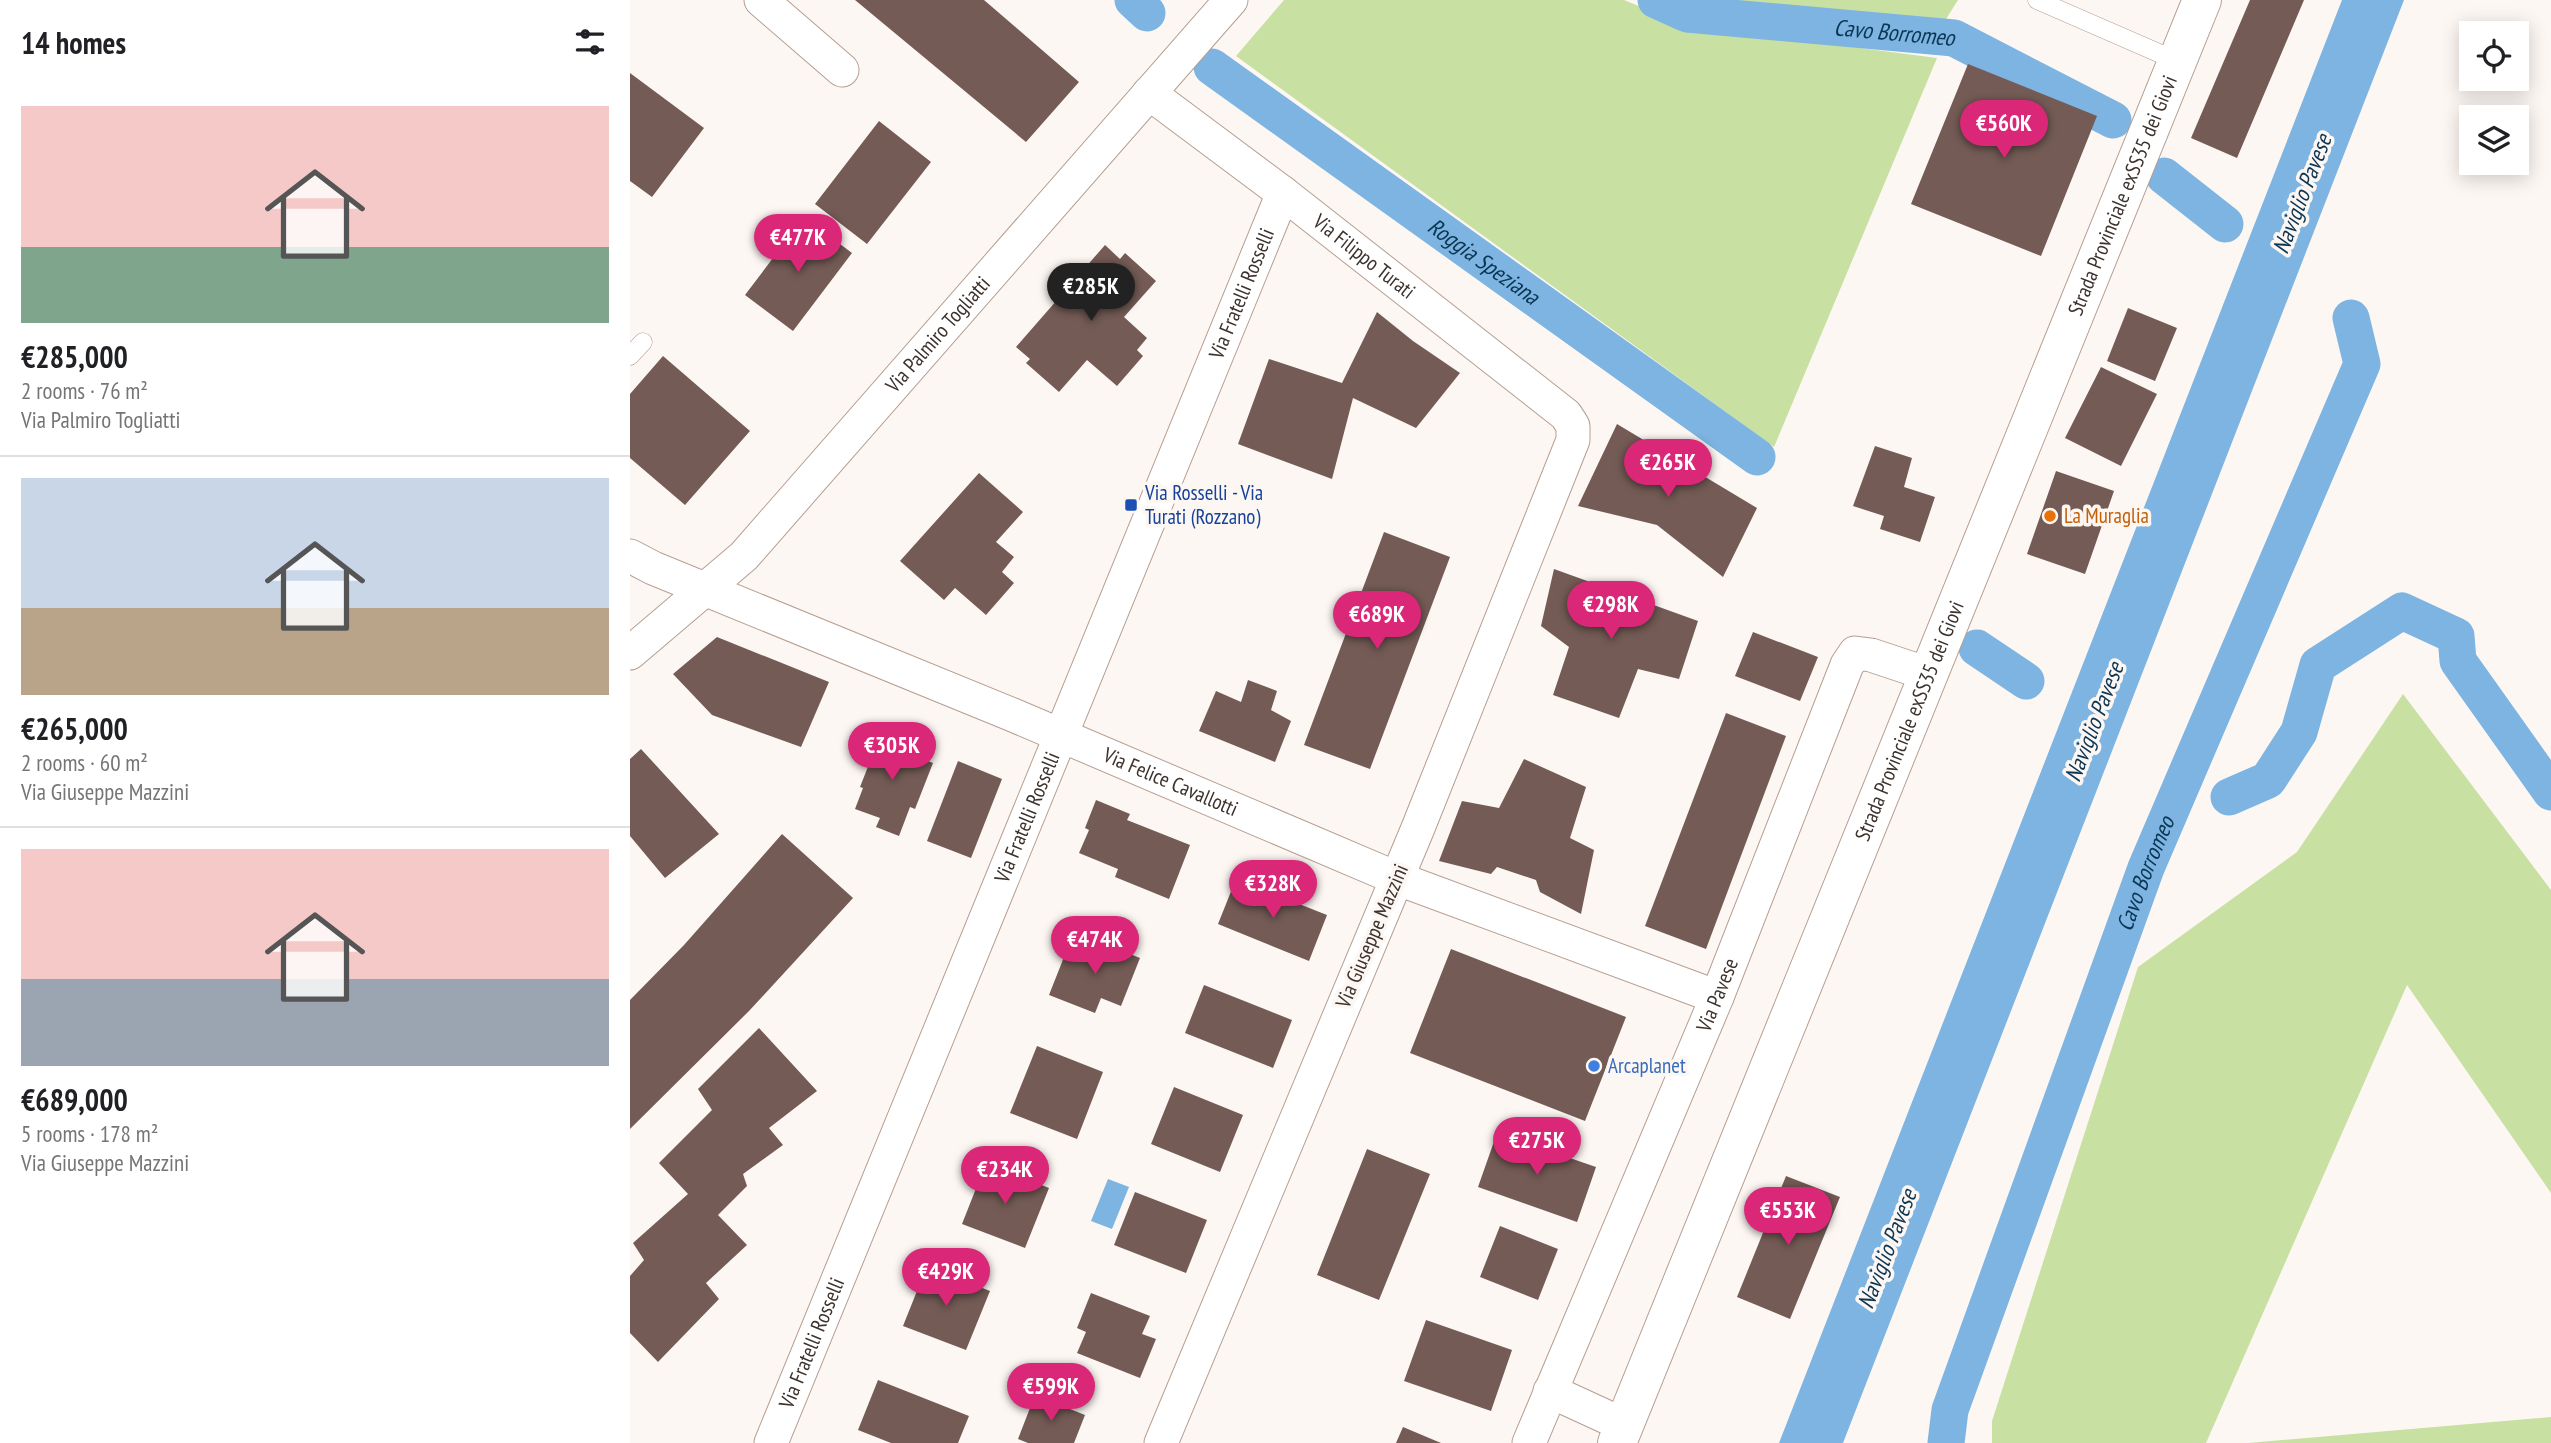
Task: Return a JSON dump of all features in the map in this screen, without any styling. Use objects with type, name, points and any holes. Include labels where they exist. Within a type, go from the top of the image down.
[{"type":"main road","name":"Strada Provinciale exSS35 dei Giovi","points":[[1620,1434],[2202,0]]},
{"type":"street","points":[[761,0],[842,70]]},
{"type":"street","name":"Via Palmiro Togliatti","points":[[630,653],[744,555],[1231,0]]},
{"type":"street","name":"Via Filippo Turati","points":[[1149,93],[1283,193],[1566,415],[1573,426]]},
{"type":"street","name":"Via Fratelli Rosselli","points":[[771,1443],[1283,193]]},
{"type":"street","name":"Via Giuseppe Mazzini","points":[[1161,1443],[1423,815],[1573,440],[1573,426]]},
{"type":"street","name":"Via Felice Cavallotti","points":[[630,556],[705,590],[1060,735],[1396,878],[1717,997]]},
{"type":"street","name":"Via Pavese","points":[[1529,1443],[1717,997],[1847,665],[1855,653],[1871,655],[1928,674]]},
{"type":"street","points":[[1550,1391],[1620,1434]]},
{"type":"lane","points":[[2037,0],[2177,61]]},
{"type":"lane","points":[[630,356],[643,342]]},
{"type":"green space","points":[[1284,0],[1624,0],[1685,25],[1937,58],[1774,447],[1236,56]]},
{"type":"green space","points":[[1709,0],[1958,0],[1941,27]]},
{"type":"green space","points":[[2403,694],[2551,890],[2551,1193],[2407,985],[2206,1443],[1992,1443],[1992,1421],[2138,967],[2297,852]]},
{"type":"green space","points":[[2551,1417],[2551,1443],[2248,1443]]},
{"type":"water","name":"Naviglio Pavese","points":[[2342,0],[2404,0],[1843,1443],[1779,1443]]},
{"type":"water","points":[[1108,1179],[1129,1187],[1112,1229],[1091,1221]]},
{"type":"building","points":[[855,0],[984,0],[1079,82],[1026,142]]},
{"type":"building","points":[[2250,0],[2304,0],[2237,158],[2191,138]]},
{"type":"building","points":[[1968,64],[2097,116],[2041,256],[1911,204]]},
{"type":"building","points":[[630,73],[704,128],[652,197],[630,181]]},
{"type":"building","points":[[879,121],[931,162],[867,244],[815,204]]},
{"type":"building","points":[[804,217],[852,253],[793,331],[745,295]]},
{"type":"building","points":[[1105,245],[1120,259],[1125,253],[1156,281],[1124,317],[1147,338],[1137,350],[1143,356],[1117,386],[1087,360],[1059,392],[1026,363],[1030,359],[1016,347]]},
{"type":"building","points":[[2128,308],[2177,328],[2155,381],[2107,361]]},
{"type":"building","points":[[1377,312],[1460,373],[1416,428],[1353,398],[1332,479],[1238,444],[1269,359],[1342,383]]},
{"type":"building","points":[[663,356],[750,431],[685,505],[630,458],[630,394]]},
{"type":"building","points":[[2101,367],[2157,394],[2121,466],[2065,438]]},
{"type":"building","points":[[1617,424],[1757,508],[1723,577],[1657,525],[1578,506]]},
{"type":"building","points":[[1875,446],[1912,458],[1904,487],[1935,497],[1920,542],[1880,529],[1884,516],[1853,506]]},
{"type":"building","points":[[2056,471],[2114,491],[2085,574],[2027,554]]},
{"type":"building","points":[[979,473],[1023,512],[996,542],[1014,557],[1002,572],[1014,583],[986,615],[955,588],[944,600],[900,561]]},
{"type":"building","points":[[1384,532],[1450,557],[1370,769],[1304,745]]},
{"type":"building","points":[[1554,569],[1698,621],[1679,679],[1638,669],[1619,718],[1553,695],[1569,647],[1541,626]]},
{"type":"building","points":[[1753,632],[1818,657],[1800,701],[1735,676]]},
{"type":"building","points":[[717,637],[829,682],[801,747],[712,715],[673,674]]},
{"type":"building","points":[[1248,680],[1277,691],[1271,710],[1291,721],[1275,762],[1199,731],[1216,691],[1241,702]]},
{"type":"building","points":[[1726,713],[1786,736],[1706,949],[1645,926]]},
{"type":"building","points":[[884,726],[906,734],[899,750],[933,763],[915,809],[910,807],[899,836],[876,827],[880,818],[855,809],[863,788],[860,787]]},
{"type":"building","points":[[641,749],[719,834],[665,878],[630,836],[630,759]]},
{"type":"building","points":[[1524,759],[1586,787],[1570,838],[1594,850],[1581,914],[1540,892],[1536,880],[1497,867],[1491,874],[1439,861],[1462,801],[1499,808]]},
{"type":"building","points":[[958,761],[1002,779],[971,858],[927,841]]},
{"type":"building","points":[[1096,800],[1130,814],[1127,820],[1190,845],[1169,899],[1115,877],[1118,869],[1079,853],[1089,830],[1085,828]]},
{"type":"building","points":[[782,834],[853,898],[749,1011],[630,1129],[630,1000],[684,945]]},
{"type":"building","points":[[1236,879],[1327,915],[1309,961],[1218,924]]},
{"type":"building","points":[[1087,937],[1140,958],[1121,1006],[1101,998],[1095,1013],[1049,995],[1064,957],[1077,962]]},
{"type":"building","points":[[1451,949],[1626,1017],[1585,1121],[1410,1053]]},
{"type":"building","points":[[1204,985],[1292,1020],[1273,1068],[1185,1033]]},
{"type":"building","points":[[759,1028],[817,1091],[769,1128],[783,1145],[743,1174],[747,1186],[718,1215],[747,1245],[706,1283],[719,1299],[658,1362],[630,1333],[630,1276],[644,1260],[633,1243],[688,1194],[659,1163],[712,1110],[698,1089]]},
{"type":"building","points":[[1037,1046],[1103,1072],[1077,1139],[1010,1113]]},
{"type":"building","points":[[1174,1087],[1243,1115],[1220,1172],[1151,1144]]},
{"type":"building","points":[[1497,1133],[1596,1167],[1577,1222],[1478,1187]]},
{"type":"building","points":[[1367,1149],[1430,1174],[1379,1300],[1317,1275]]},
{"type":"building","points":[[986,1163],[1049,1188],[1025,1248],[962,1224]]},
{"type":"building","points":[[1786,1176],[1840,1197],[1790,1319],[1737,1297]]},
{"type":"building","points":[[1135,1192],[1207,1220],[1186,1273],[1114,1245]]},
{"type":"building","points":[[1500,1226],[1558,1249],[1538,1300],[1480,1277]]},
{"type":"building","points":[[927,1266],[990,1291],[966,1350],[903,1326]]},
{"type":"building","points":[[1091,1293],[1150,1316],[1142,1334],[1156,1339],[1140,1378],[1077,1353],[1086,1332],[1077,1328]]},
{"type":"building","points":[[1426,1320],[1512,1350],[1491,1411],[1404,1381]]},
{"type":"building","points":[[878,1380],[969,1416],[958,1443],[891,1443],[858,1430]]},
{"type":"building","points":[[1035,1395],[1085,1415],[1074,1443],[1028,1443],[1018,1439]]},
{"type":"building","points":[[1403,1427],[1441,1443],[1396,1443]]},
{"type":"waterway","name":"Roggia Speziana","points":[[1133,0],[1147,13]]},
{"type":"waterway","name":"Cavo Borromeo","points":[[1656,0],[1687,14],[1954,38],[2113,120]]},
{"type":"waterway","name":"Roggia Speziana","points":[[1212,67],[1757,457]]},
{"type":"waterway","name":"Cavo Borromeo","points":[[2164,176],[2225,224]]},
{"type":"waterway","name":"Cavo Borromeo","points":[[1946,1443],[1950,1410],[2146,868],[2362,364],[2351,318]]},
{"type":"waterway","points":[[2229,797],[2268,780],[2299,732],[2318,665],[2402,611],[2456,636],[2458,661],[2551,792]]},
{"type":"waterway","name":"Roggia Speziana","points":[[1977,648],[2026,681]]},
{"type":"place","name":"Via Rosselli - Via Turati (Rozzano)","points":[[1131,505]]},
{"type":"place","name":"La Muraglia","points":[[2050,516]]},
{"type":"place","name":"Arcaplanet","points":[[1594,1066]]}]
